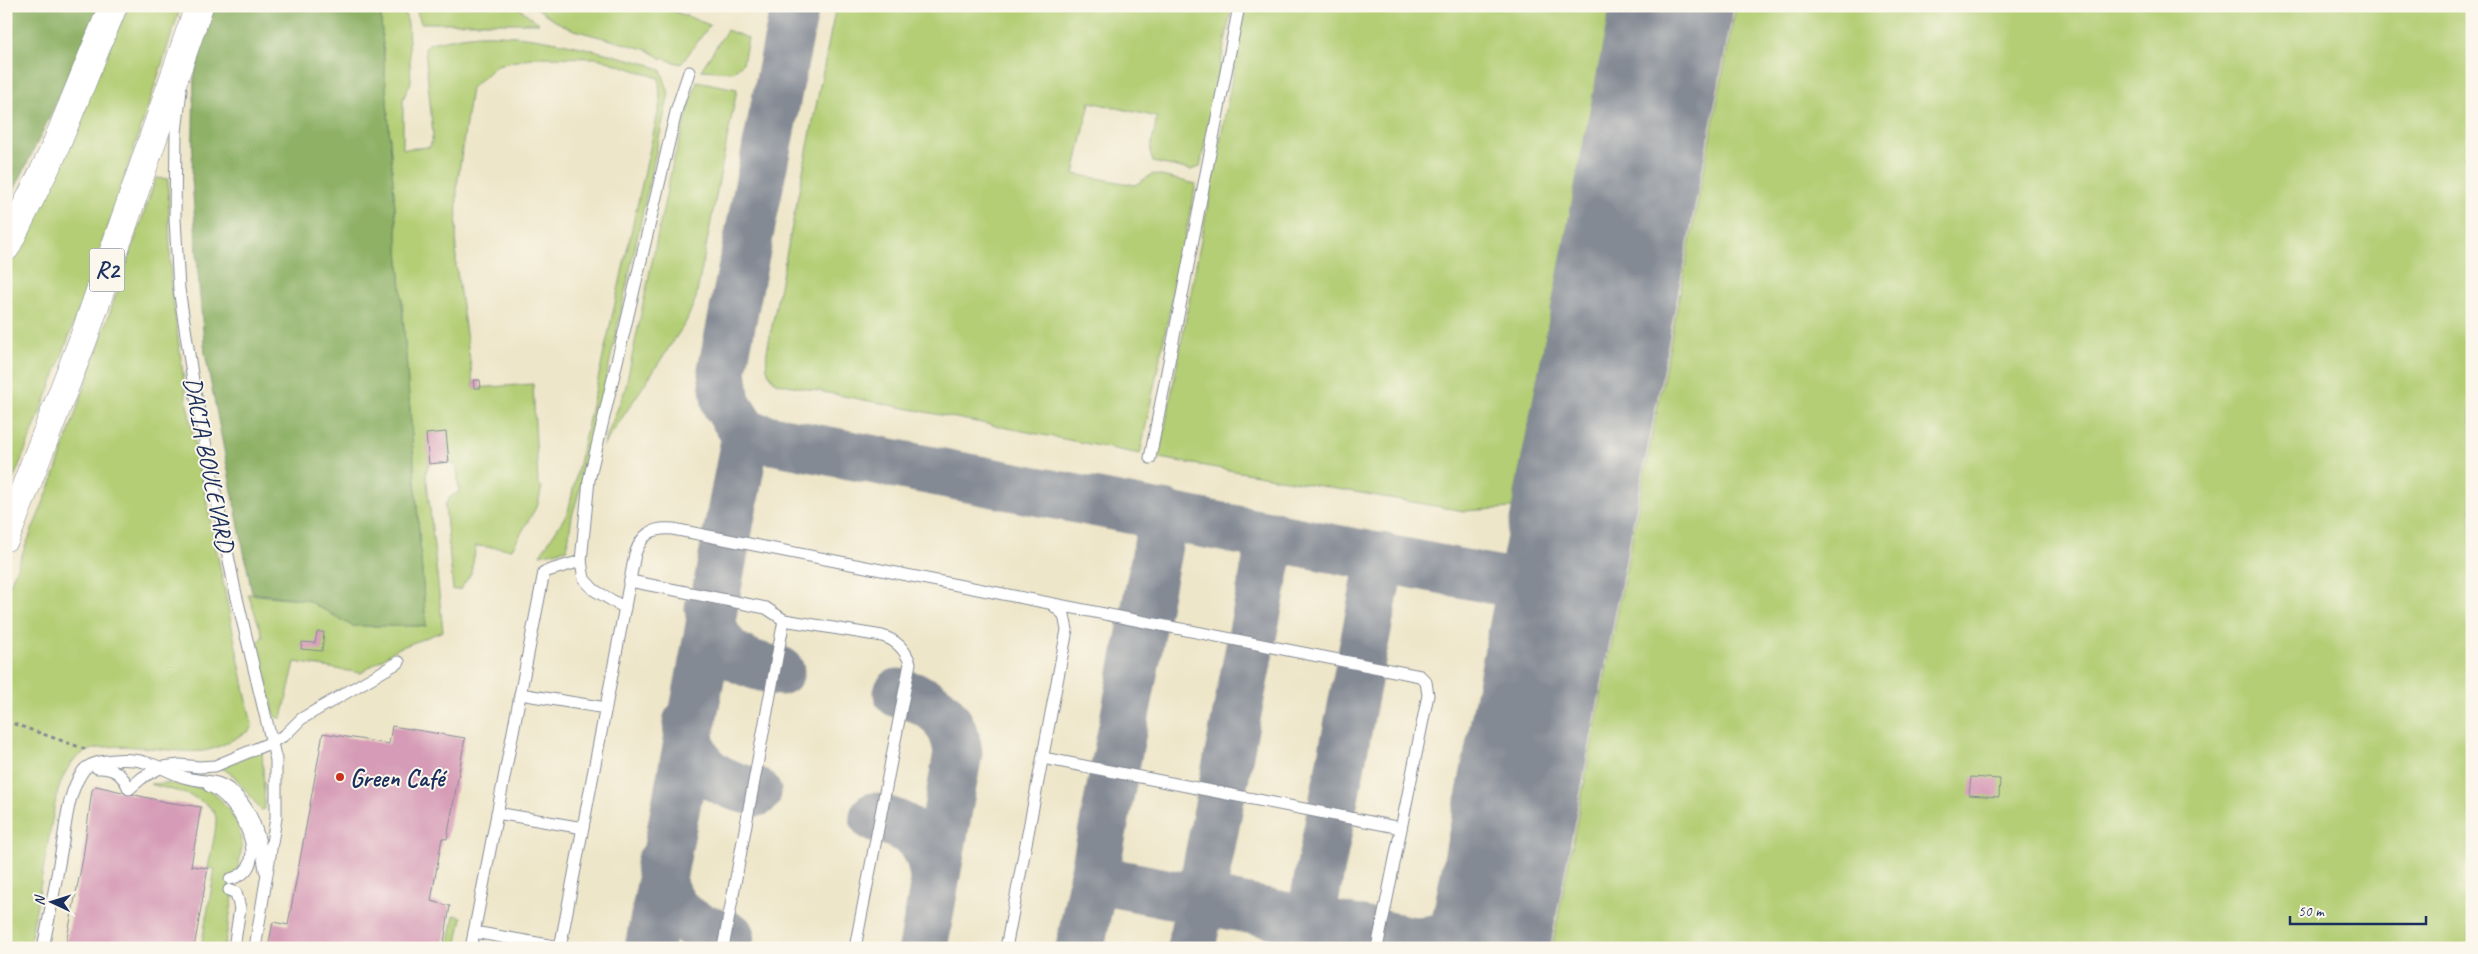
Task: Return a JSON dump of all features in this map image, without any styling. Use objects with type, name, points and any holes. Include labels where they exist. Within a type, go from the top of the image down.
[{"type":"main road","points":[[6,247],[52,155],[113,6]]},
{"type":"main road","name":"DACIA BOULEVARD","points":[[6,537],[83,340],[198,6]]},
{"type":"lane","points":[[1150,458],[1239,6]]},
{"type":"lane","name":"DACIA BOULEVARD","points":[[187,41],[176,132],[175,218],[179,289],[194,387],[235,590],[276,760],[276,818],[255,948]]},
{"type":"lane","points":[[625,608],[594,590],[584,579],[580,561],[589,480],[676,108],[688,72]]},
{"type":"lane","points":[[474,932],[560,948],[639,542],[646,534],[658,528],[673,529],[1420,676],[1426,682],[1428,695],[1378,948]]},
{"type":"lane","points":[[471,948],[544,572],[580,561]]},
{"type":"lane","points":[[630,581],[766,608],[784,620],[892,639],[906,653],[910,663],[855,948]]},
{"type":"lane","points":[[1006,948],[1067,630],[1064,615],[1059,608],[1051,603]]},
{"type":"lane","points":[[1067,630],[1076,617],[1093,611]]},
{"type":"lane","points":[[723,948],[784,620]]},
{"type":"lane","points":[[43,948],[69,806],[76,783],[84,770],[105,767],[118,772],[125,778],[129,788],[143,777],[162,768],[180,764],[199,767],[215,766],[285,735],[301,719],[399,662]]},
{"type":"lane","points":[[520,694],[606,708]]},
{"type":"lane","points":[[1042,758],[1401,828]]},
{"type":"lane","name":"DACIA BOULEVARD","points":[[84,770],[94,763],[142,761],[195,780],[214,781],[226,786],[245,807],[258,834],[267,882]]},
{"type":"lane","points":[[195,780],[215,788],[226,797],[245,823],[251,838],[251,858],[248,866],[230,885],[240,901],[234,948]]},
{"type":"lane","points":[[497,813],[583,828]]},
{"type":"path","points":[[6,721],[83,747],[92,753]]},
{"type":"green space","points":[[6,6],[99,6],[52,112],[6,207]]},
{"type":"green space","points":[[129,6],[181,6],[77,315],[6,496],[6,270]]},
{"type":"green space","points":[[214,6],[380,6],[426,626],[352,626],[307,600],[252,593],[205,353],[192,178],[194,78],[202,43]]},
{"type":"green space","points":[[380,6],[403,6],[408,24],[411,82],[403,99],[403,149],[430,147],[433,135],[425,49],[430,43],[461,37],[501,35],[544,40],[585,48],[648,64],[661,70],[669,93],[588,461],[572,516],[567,549],[540,555],[568,512],[660,104],[659,78],[597,58],[536,57],[497,65],[471,88],[457,186],[456,265],[474,388],[533,384],[538,483],[542,487],[538,504],[512,549],[476,546],[471,573],[461,589],[453,590],[445,505],[450,497],[459,492],[457,467],[449,462],[446,433],[427,434],[429,464],[426,472],[443,631],[397,649],[361,673],[295,662],[282,718],[275,717],[257,643],[263,636],[248,594],[307,600],[352,626],[426,626]]},
{"type":"green space","points":[[415,6],[516,6],[539,23],[421,23]]},
{"type":"green space","points":[[534,6],[660,6],[710,25],[681,64],[661,58],[648,50],[574,30],[555,21]]},
{"type":"green space","points":[[836,6],[1232,6],[1200,167],[1191,170],[1153,162],[1150,152],[1157,117],[1090,102],[1074,174],[1135,185],[1153,174],[1196,184],[1140,454],[777,383],[770,376],[767,364],[767,351]]},
{"type":"green space","points":[[1246,6],[1611,6],[1512,508],[1464,511],[1159,458]]},
{"type":"green space","points":[[1736,6],[2472,6],[2470,948],[1552,948]]},
{"type":"green space","points":[[727,30],[748,38],[743,63],[733,72],[701,70]]},
{"type":"green space","points":[[697,81],[737,89],[696,298],[686,322],[602,448],[625,390],[673,162]]},
{"type":"green space","points":[[156,178],[168,179],[171,285],[187,404],[252,726],[249,731],[227,743],[203,751],[117,746],[86,752],[74,760],[65,773],[56,798],[29,948],[6,948],[6,594],[53,479]]},
{"type":"green space","points":[[262,749],[265,809],[261,810],[234,776],[216,764]]},
{"type":"green space","points":[[166,783],[210,789],[228,808],[239,827],[242,846],[224,948],[201,948],[215,869],[208,868],[216,818],[213,811],[198,799],[178,791],[150,784]]},
{"type":"green space","points":[[454,915],[462,917],[456,948],[448,948]]},
{"type":"building","points":[[473,380],[480,380],[481,388],[474,388]]},
{"type":"building","points":[[446,432],[449,462],[429,464],[426,434]]},
{"type":"building","points":[[317,632],[324,632],[322,651],[301,649],[302,642],[315,643]]},
{"type":"building","points":[[392,726],[465,738],[447,839],[442,838],[431,901],[450,906],[443,948],[268,948],[273,922],[288,925],[323,733],[389,744]]},
{"type":"building","points":[[1971,777],[2000,779],[1999,797],[1969,795]]},
{"type":"building","points":[[96,786],[166,802],[201,807],[191,866],[208,868],[194,948],[65,948],[83,858],[92,790]]},
{"type":"taxiway","points":[[746,435],[726,404],[722,370],[795,6]]},
{"type":"taxiway","points":[[649,948],[746,435],[1558,592]]},
{"type":"taxiway","points":[[1080,948],[1164,514]]},
{"type":"taxiway","points":[[1191,948],[1272,535]]},
{"type":"taxiway","points":[[1305,948],[1381,557]]},
{"type":"taxiway","points":[[709,608],[716,635],[731,653],[741,660],[780,671]]},
{"type":"taxiway","points":[[898,693],[921,700],[939,712],[952,730],[958,753],[923,948]]},
{"type":"taxiway","points":[[687,723],[693,752],[699,763],[707,771],[729,784],[757,792]]},
{"type":"taxiway","points":[[874,817],[901,826],[919,839],[926,848],[930,859],[934,887]]},
{"type":"taxiway","points":[[660,864],[666,894],[680,914],[702,928],[730,936]]},
{"type":"taxiway","points":[[1093,879],[1414,941],[1442,937],[1464,928],[1474,921],[1500,890]]},
{"type":"runway","points":[[1488,948],[1672,6]]},
{"type":"place","name":"Green Café","points":[[340,777]]}]
